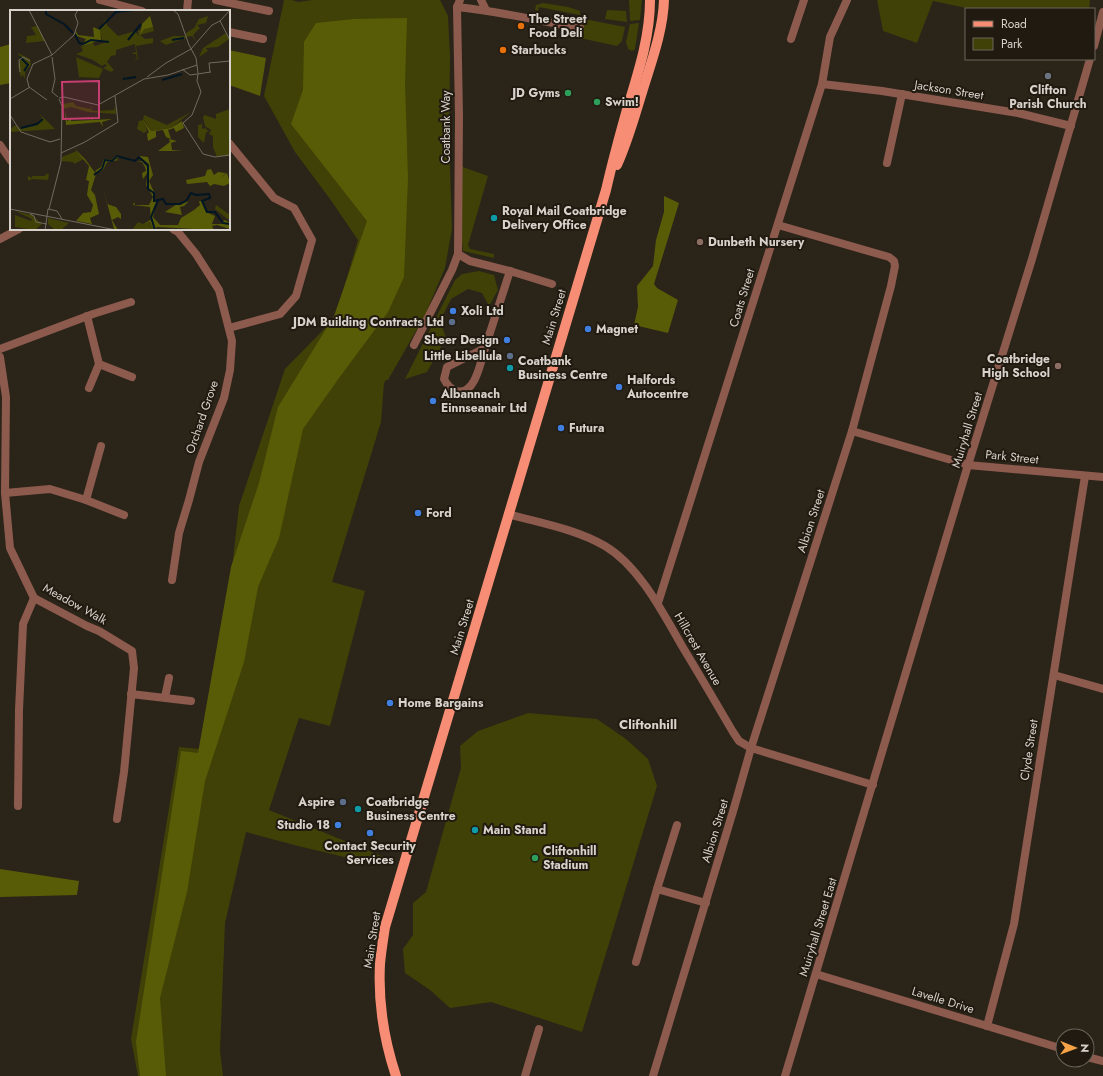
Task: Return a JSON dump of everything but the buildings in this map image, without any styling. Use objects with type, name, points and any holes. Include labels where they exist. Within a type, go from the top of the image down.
[{"type":"main road","name":"Main Street","points":[[396,1076],[384,1032],[381,1007],[380,964],[385,928],[606,190],[648,34],[650,0]]},
{"type":"main road","name":"Main Street","points":[[606,190],[624,149],[646,79],[662,22],[664,0]]},
{"type":"street","points":[[100,0],[138,10]]},
{"type":"street","points":[[187,10],[188,0]]},
{"type":"street","points":[[216,0],[269,10]]},
{"type":"street","points":[[481,0],[486,10]]},
{"type":"street","points":[[791,38],[804,0]]},
{"type":"street","name":"Coats Street","points":[[658,603],[822,84],[830,37],[847,0]]},
{"type":"street","points":[[457,2],[486,10],[580,28]]},
{"type":"street","name":"Coatbank Way","points":[[414,345],[452,270],[458,254],[459,116],[457,2]]},
{"type":"street","points":[[1095,42],[1103,12]]},
{"type":"street","points":[[230,32],[263,39]]},
{"type":"street","name":"Muiryhall Street","points":[[873,785],[968,465],[1030,267],[1090,60]]},
{"type":"street","name":"Jackson Street","points":[[822,84],[902,94],[1018,113],[1071,126]]},
{"type":"street","points":[[887,164],[902,94]]},
{"type":"street","points":[[229,328],[280,314],[296,296],[312,240],[294,208],[274,198],[230,144]]},
{"type":"street","points":[[0,145],[10,160]]},
{"type":"street","name":"Albion Street","points":[[653,1076],[706,903],[751,748],[852,432],[891,286],[894,266],[894,261],[889,257],[778,225]]},
{"type":"street","points":[[0,239],[17,230]]},
{"type":"street","name":"Orchard Grove","points":[[172,580],[179,532],[199,462],[224,398],[230,370],[232,341],[219,290],[196,254],[175,230]]},
{"type":"street","points":[[458,254],[470,260],[552,284]]},
{"type":"street","points":[[485,348],[447,367],[444,379],[447,386],[453,390],[461,392],[469,389],[474,382],[510,271]]},
{"type":"street","points":[[0,349],[87,316],[131,302]]},
{"type":"street","points":[[87,316],[99,364],[89,388]]},
{"type":"street","name":"Meadow Walk","points":[[0,357],[6,397],[6,493],[10,548],[34,598],[99,631],[132,651],[134,668],[124,772],[117,818]]},
{"type":"street","points":[[99,364],[132,376]]},
{"type":"street","name":"Park Street","points":[[852,432],[968,465],[1103,477]]},
{"type":"street","points":[[86,500],[101,446]]},
{"type":"street","name":"Clyde Street","points":[[987,1026],[1014,924],[1085,476]]},
{"type":"street","points":[[6,493],[50,489],[86,500],[124,515]]},
{"type":"street","name":"Hillcrest Avenue","points":[[508,514],[570,530],[594,540],[615,552],[629,565],[658,603],[739,741],[751,748],[873,785]]},
{"type":"street","points":[[18,806],[22,624],[34,598]]},
{"type":"street","points":[[1054,675],[1103,688]]},
{"type":"street","points":[[165,697],[169,678]]},
{"type":"street","points":[[131,694],[191,701]]},
{"type":"street","name":"Muiryhall Street East","points":[[785,1076],[873,785]]},
{"type":"street","points":[[636,962],[677,824]]},
{"type":"street","points":[[657,889],[706,903]]},
{"type":"street","name":"Lavelle Drive","points":[[816,974],[1055,1047]]},
{"type":"street","points":[[525,1076],[540,1029]]},
{"type":"green space","points":[[284,0],[298,2],[312,0],[440,0],[448,16],[450,57],[449,140],[452,229],[445,268],[425,315],[388,380],[384,383],[381,422],[332,582],[365,591],[330,726],[299,718],[269,810],[384,857],[382,866],[246,832],[225,923],[220,1051],[223,1076],[138,1076],[131,1039],[179,747],[200,749],[223,648],[239,506],[285,369],[335,318],[358,240],[295,152],[264,96]]},
{"type":"green space","points":[[629,0],[642,0],[640,20],[630,21]]},
{"type":"green space","points":[[877,0],[1090,0],[1089,8],[966,8],[933,1],[917,43],[883,31]]},
{"type":"green space","points":[[543,3],[568,7],[580,11],[580,15],[539,7],[538,11],[535,10],[536,5]]},
{"type":"green space","points":[[607,10],[626,11],[627,22],[605,19]]},
{"type":"green space","points":[[584,19],[625,27],[622,41],[617,46],[580,38]]},
{"type":"green space","points":[[639,23],[635,49],[632,51],[628,49],[626,42],[630,24]]},
{"type":"green space","points":[[460,166],[488,176],[468,245],[470,249],[494,254],[494,258],[463,251],[460,222]]},
{"type":"green space","points":[[479,271],[494,275],[498,290],[489,306],[482,293],[468,289],[451,299],[440,321],[446,338],[427,372],[405,379],[455,280],[462,274]]},
{"type":"green space","name":"Cliftonhill Stadium","points":[[528,713],[597,719],[626,739],[648,759],[657,786],[582,1032],[491,1002],[450,1008],[430,990],[405,973],[403,949],[413,935],[413,903],[426,892],[461,768],[460,746],[478,731]]},
{"type":"shaded area","points":[[407,18],[405,83],[408,178],[404,277],[388,312],[303,429],[279,538],[258,587],[244,662],[205,781],[187,892],[160,998],[166,1076],[140,1076],[136,1042],[181,751],[198,753],[231,567],[259,483],[278,407],[334,316],[367,221],[291,124],[303,90],[304,42],[316,23],[354,19]]},
{"type":"shaded area","points":[[10,44],[10,83],[0,85],[0,47]]},
{"type":"shaded area","points":[[230,50],[266,58],[260,96],[230,85]]},
{"type":"shaded area","points":[[664,196],[679,203],[654,284],[657,288],[678,300],[668,333],[634,325],[638,307],[637,286],[653,266],[656,240],[664,212]]},
{"type":"shaded area","points":[[0,869],[79,881],[77,895],[0,897]]},
{"type":"place","name":"The Street Food Deli","points":[[521,26]]},
{"type":"place","name":"Starbucks","points":[[503,50]]},
{"type":"place","name":"Clifton Parish Church","points":[[1048,76]]},
{"type":"place","name":"JD Gyms","points":[[568,93]]},
{"type":"place","name":"Swim!","points":[[597,102]]},
{"type":"place","name":"Royal Mail Coatbridge Delivery Office","points":[[494,218]]},
{"type":"place","name":"Dunbeth Nursery","points":[[700,242]]},
{"type":"place","name":"Xoli Ltd","points":[[453,311]]},
{"type":"place","name":"JDM Building Contracts Ltd","points":[[452,322]]},
{"type":"place","name":"Magnet","points":[[588,329]]},
{"type":"place","name":"Sheer Design","points":[[507,340]]},
{"type":"place","name":"Little Libellula","points":[[510,356]]},
{"type":"place","name":"Coatbridge High School","points":[[1058,366]]},
{"type":"place","name":"Coatbank Business Centre","points":[[510,368]]},
{"type":"place","name":"Halfords Autocentre","points":[[619,387]]},
{"type":"place","name":"Albannach Einnseanair Ltd","points":[[433,401]]},
{"type":"place","name":"Futura","points":[[561,428]]},
{"type":"place","name":"Ford","points":[[418,513]]},
{"type":"place","name":"Home Bargains","points":[[390,703]]},
{"type":"place","name":"Aspire","points":[[343,802]]},
{"type":"place","name":"Coatbridge Business Centre","points":[[358,809]]},
{"type":"place","name":"Studio 18","points":[[338,825]]},
{"type":"place","name":"Main Stand","points":[[475,830]]},
{"type":"place","name":"Contact Security Services","points":[[370,833]]},
{"type":"place","name":"Cliftonhill Stadium","points":[[535,858]]},
{"type":"district","name":"Cliftonhill","points":[[648,724]]}]
